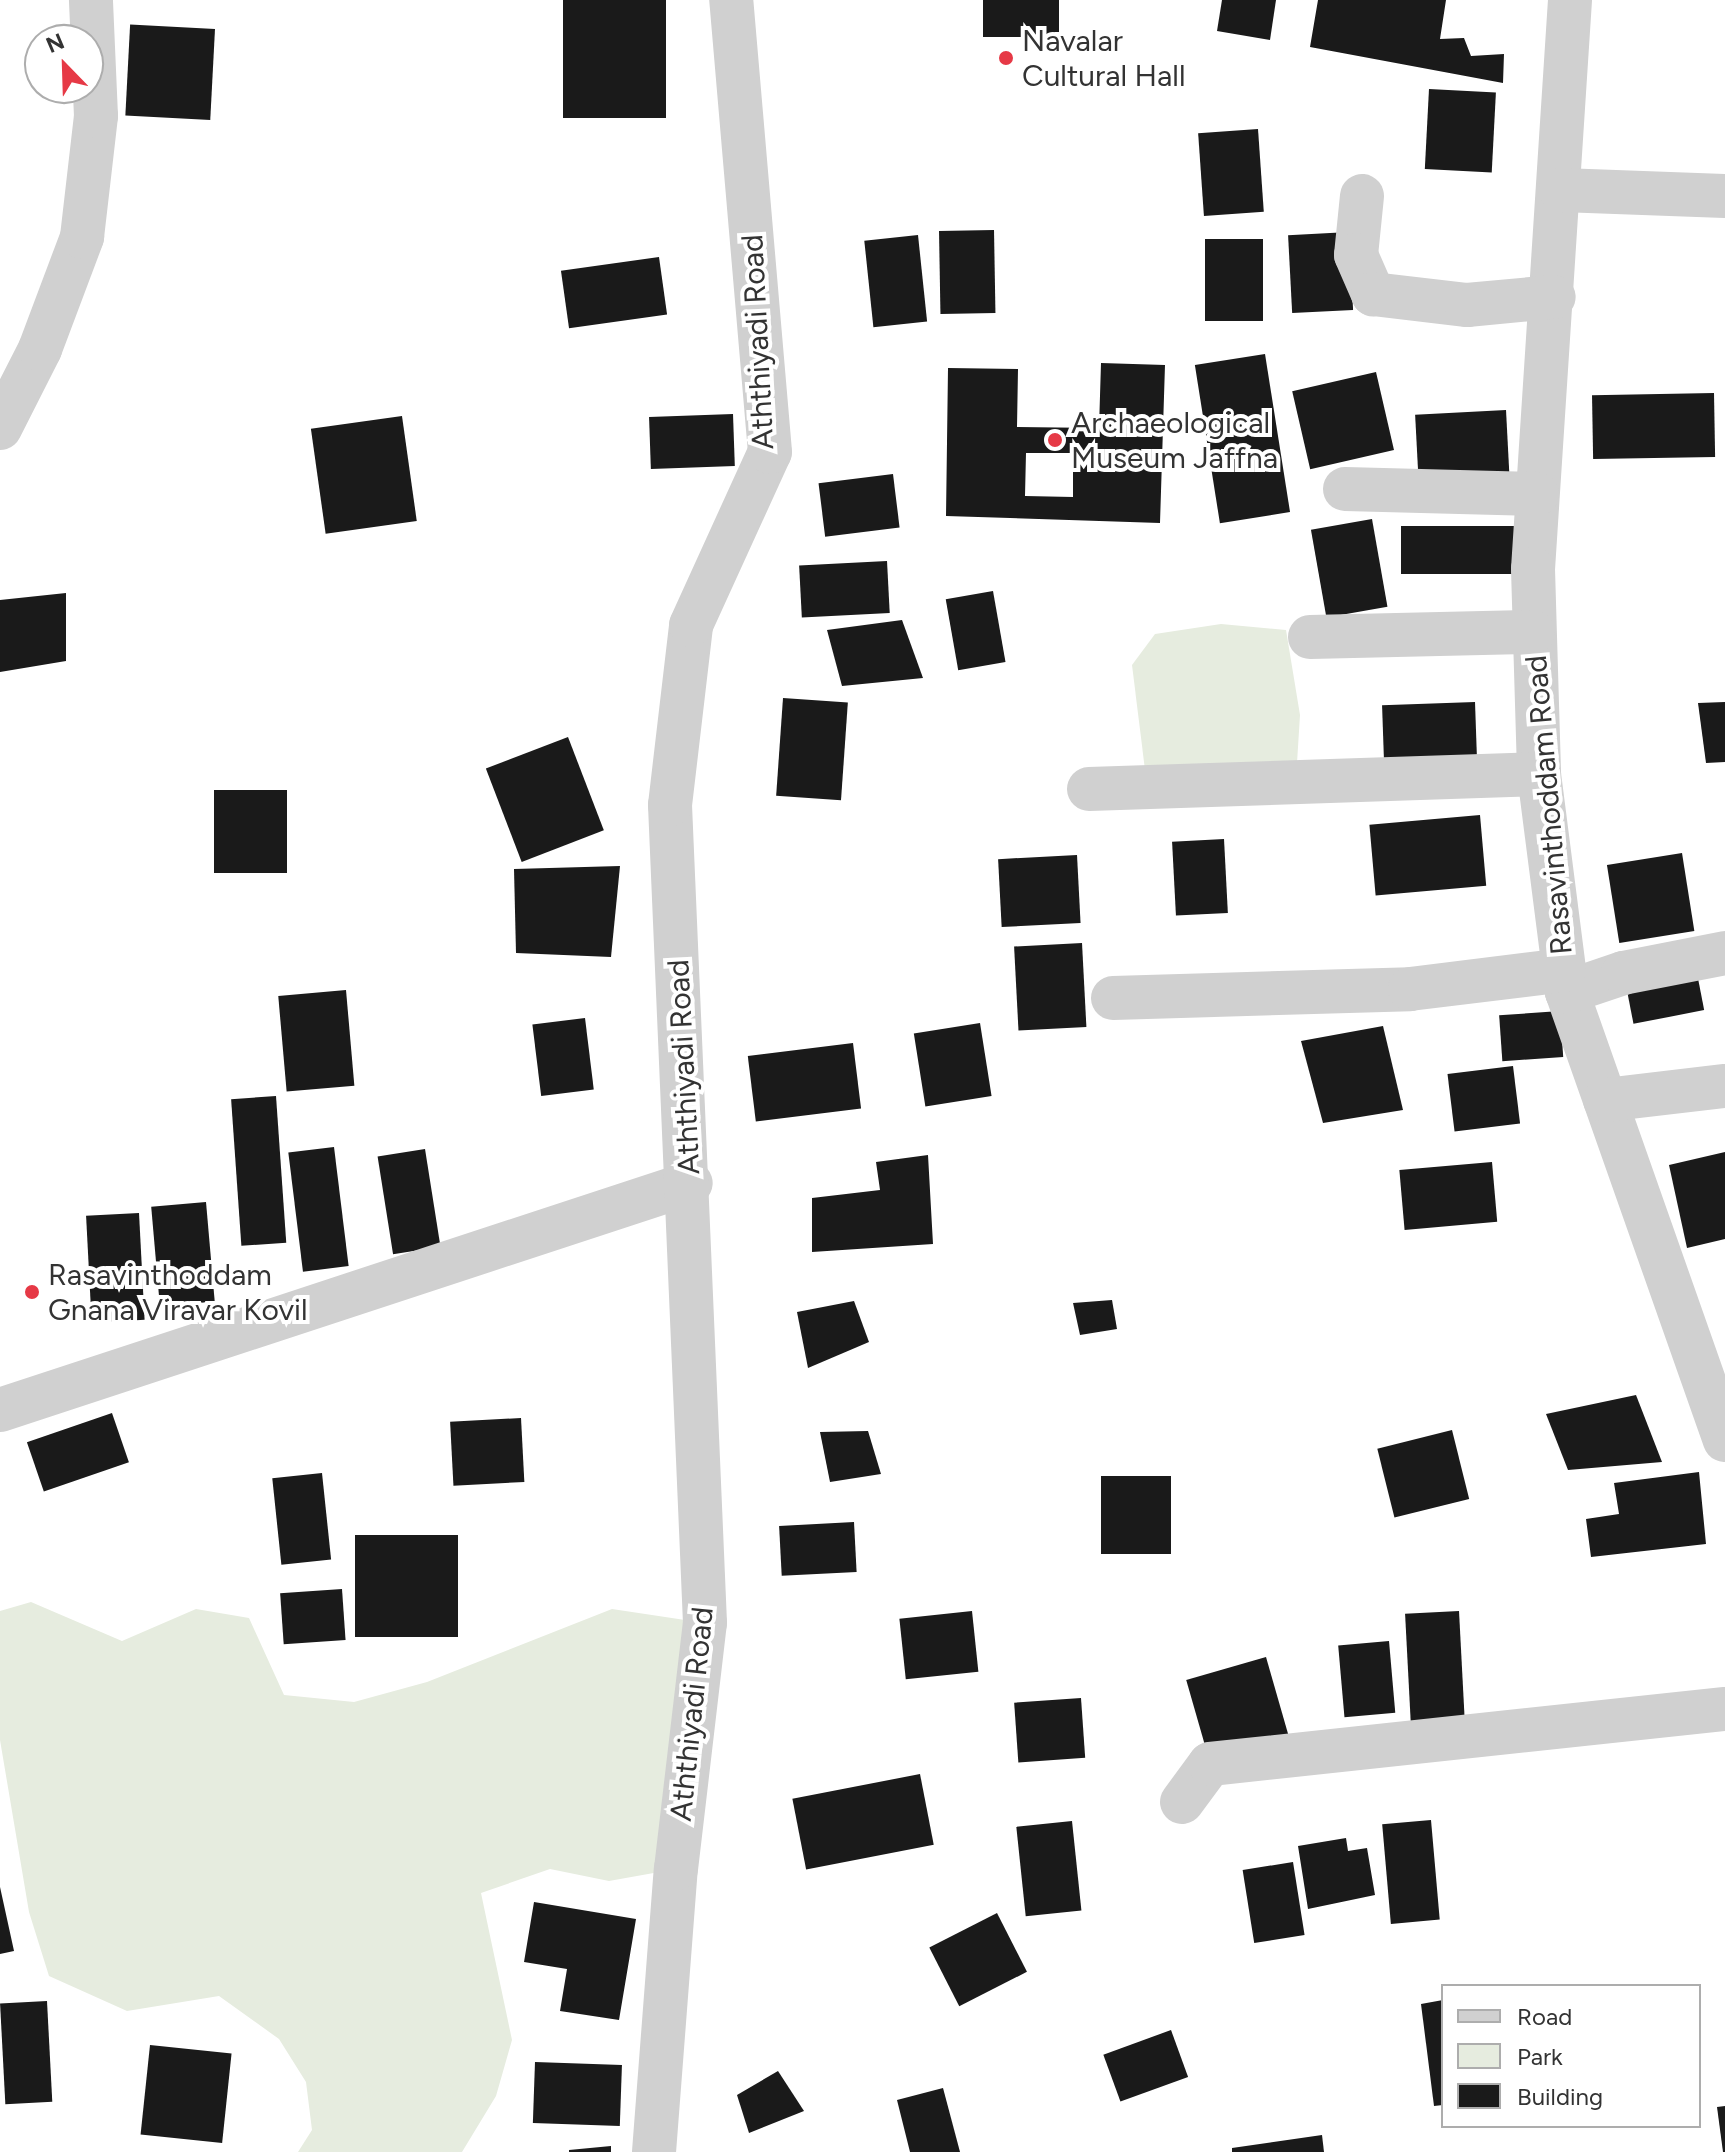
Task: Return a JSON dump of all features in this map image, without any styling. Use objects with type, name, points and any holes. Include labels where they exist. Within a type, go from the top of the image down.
[{"type":"street","points":[[0,428],[40,349],[82,237],[96,116],[91,0]]},
{"type":"street","name":"Aththiyadi Road","points":[[654,2152],[676,1869],[705,1623],[691,1183],[670,805],[691,625],[770,452],[731,0]]},
{"type":"street","name":"Rasavinthoddam Road","points":[[1570,0],[1554,297],[1537,494],[1533,632],[1539,774],[1566,981],[1725,1440]]},
{"type":"street","points":[[1561,190],[1725,196]]},
{"type":"street","points":[[1362,196],[1356,255],[1373,294],[1467,305],[1554,297]]},
{"type":"street","points":[[1345,489],[1537,494]]},
{"type":"street","points":[[1310,637],[1533,632]]},
{"type":"street","points":[[1089,789],[1539,774]]},
{"type":"street","points":[[1113,998],[1566,981],[1725,953]]},
{"type":"street","points":[[1605,1100],[1725,1086]]},
{"type":"street","points":[[0,1410],[691,1183]]},
{"type":"street","points":[[1182,1802],[1210,1764],[1725,1709]]},
{"type":"green space","points":[[1221,624],[1286,630],[1300,715],[1296,779],[1147,786],[1132,665],[1155,634]]},
{"type":"green space","points":[[31,1602],[122,1641],[196,1609],[249,1618],[284,1695],[354,1702],[427,1682],[612,1609],[705,1623],[676,1869],[609,1881],[550,1869],[481,1893],[512,2040],[496,2096],[462,2152],[298,2152],[312,2130],[306,2082],[279,2039],[219,1996],[127,2011],[49,1976],[29,1912],[0,1740],[0,1611]]},
{"type":"building","points":[[563,0],[666,0],[666,118],[563,118]]},
{"type":"building","points":[[983,0],[1059,0],[1059,37],[983,37]]},
{"type":"building","points":[[1222,0],[1276,0],[1270,40],[1217,31]]},
{"type":"building","points":[[1318,0],[1446,0],[1440,39],[1464,38],[1471,56],[1504,54],[1503,83],[1310,47]]},
{"type":"building","points":[[130,25],[215,29],[210,120],[125,115]]},
{"type":"building","points":[[1429,89],[1496,93],[1492,172],[1425,169]]},
{"type":"building","points":[[1258,129],[1264,212],[1204,216],[1198,133]]},
{"type":"building","points":[[994,230],[995,313],[940,314],[939,231]]},
{"type":"building","points":[[1349,232],[1353,310],[1292,313],[1288,235]]},
{"type":"building","points":[[918,235],[927,322],[873,327],[864,241]]},
{"type":"building","points":[[1205,239],[1263,239],[1263,321],[1205,321]]},
{"type":"building","points":[[659,257],[667,314],[569,328],[561,271]]},
{"type":"building","points":[[1265,354],[1290,512],[1220,523],[1195,365]]},
{"type":"building","name":"Archaeological Museum Jaffna","points":[[1101,363],[1165,365],[1160,523],[946,516],[948,368],[1018,369],[1017,427],[1099,428]],"holes":[[[1026,453],[1073,453],[1073,497],[1025,496]]]},
{"type":"building","points":[[1376,372],[1394,450],[1310,469],[1292,391]]},
{"type":"building","points":[[1714,393],[1715,457],[1593,459],[1592,395]]},
{"type":"building","points":[[1506,410],[1510,484],[1419,489],[1415,415]]},
{"type":"building","points":[[733,414],[735,466],[651,469],[649,417]]},
{"type":"building","points":[[402,416],[417,521],[326,534],[311,429]]},
{"type":"building","points":[[893,474],[900,528],[825,537],[819,483]]},
{"type":"building","points":[[1372,519],[1387,607],[1326,617],[1311,530]]},
{"type":"building","points":[[1401,526],[1528,526],[1528,574],[1401,574]]},
{"type":"building","points":[[887,561],[890,613],[802,618],[799,566]]},
{"type":"building","points":[[993,591],[1006,662],[958,670],[946,599]]},
{"type":"building","points":[[66,593],[66,661],[0,672],[0,600]]},
{"type":"building","points":[[902,620],[923,678],[842,686],[827,630]]},
{"type":"building","points":[[783,698],[848,703],[841,800],[776,796]]},
{"type":"building","points":[[1475,702],[1477,765],[1384,768],[1382,705]]},
{"type":"building","points":[[1725,702],[1725,762],[1706,763],[1698,703]]},
{"type":"building","points":[[568,737],[604,830],[522,862],[486,769]]},
{"type":"building","points":[[214,790],[287,790],[287,873],[214,873]]},
{"type":"building","points":[[1480,815],[1486,886],[1376,895],[1369,825]]},
{"type":"building","points":[[1224,839],[1228,913],[1176,916],[1172,842]]},
{"type":"building","points":[[1682,853],[1694,931],[1619,943],[1607,865]]},
{"type":"building","points":[[1077,855],[1081,923],[1002,927],[998,859]]},
{"type":"building","points":[[620,866],[611,957],[516,953],[514,869]]},
{"type":"building","points":[[1082,943],[1086,1027],[1018,1030],[1014,947]]},
{"type":"building","points":[[1695,963],[1704,1010],[1633,1024],[1624,977]]},
{"type":"building","points":[[346,990],[354,1086],[287,1092],[278,996]]},
{"type":"building","points":[[1560,1011],[1563,1057],[1502,1061],[1499,1015]]},
{"type":"building","points":[[585,1018],[594,1089],[541,1096],[532,1024]]},
{"type":"building","points":[[980,1023],[992,1096],[925,1107],[914,1033]]},
{"type":"building","points":[[1383,1026],[1403,1110],[1323,1123],[1301,1041]]},
{"type":"building","points":[[853,1043],[861,1109],[756,1121],[748,1056]]},
{"type":"building","points":[[1513,1066],[1520,1124],[1455,1132],[1447,1074]]},
{"type":"building","points":[[276,1096],[286,1243],[241,1246],[231,1099]]},
{"type":"building","points":[[334,1147],[349,1266],[303,1272],[288,1153]]},
{"type":"building","points":[[425,1149],[440,1247],[393,1254],[378,1157]]},
{"type":"building","points":[[1725,1152],[1725,1239],[1687,1248],[1669,1165]]},
{"type":"building","points":[[928,1155],[933,1244],[812,1252],[812,1198],[880,1190],[876,1162]]},
{"type":"building","points":[[1492,1162],[1497,1222],[1405,1230],[1399,1170]]},
{"type":"building","points":[[206,1202],[215,1302],[160,1306],[151,1207]]},
{"type":"building","points":[[139,1213],[145,1320],[92,1323],[86,1216]]},
{"type":"building","points":[[1112,1300],[1117,1329],[1080,1335],[1073,1303]]},
{"type":"building","points":[[854,1301],[869,1342],[808,1368],[797,1312]]},
{"type":"building","points":[[1636,1395],[1662,1462],[1568,1470],[1546,1414]]},
{"type":"building","points":[[112,1413],[129,1462],[44,1491],[27,1442]]},
{"type":"building","points":[[521,1418],[524,1482],[453,1486],[450,1422]]},
{"type":"building","points":[[1452,1430],[1469,1499],[1394,1518],[1377,1449]]},
{"type":"building","points":[[868,1431],[881,1474],[830,1482],[820,1432]]},
{"type":"building","points":[[1699,1472],[1706,1544],[1591,1557],[1586,1519],[1619,1514],[1614,1483]]},
{"type":"building","points":[[322,1473],[331,1560],[281,1565],[272,1478]]},
{"type":"building","points":[[1101,1476],[1171,1476],[1171,1554],[1101,1554]]},
{"type":"building","points":[[854,1522],[857,1572],[782,1576],[779,1526]]},
{"type":"building","points":[[355,1535],[458,1535],[458,1637],[355,1637]]},
{"type":"building","points":[[342,1589],[346,1640],[284,1644],[280,1593]]},
{"type":"building","points":[[972,1611],[978,1672],[906,1679],[899,1619]]},
{"type":"building","points":[[1459,1611],[1465,1721],[1411,1724],[1405,1614]]},
{"type":"building","points":[[1389,1641],[1395,1713],[1344,1717],[1338,1645]]},
{"type":"building","points":[[1266,1657],[1291,1743],[1211,1765],[1186,1680]]},
{"type":"building","points":[[1081,1698],[1085,1758],[1018,1763],[1014,1703]]},
{"type":"building","points":[[920,1774],[934,1845],[806,1869],[792,1799]]},
{"type":"building","points":[[1431,1820],[1440,1920],[1391,1924],[1382,1824]]},
{"type":"building","points":[[1072,1821],[1081,1911],[1026,1916],[1016,1827]]},
{"type":"building","points":[[1346,1838],[1348,1851],[1367,1848],[1375,1895],[1308,1909],[1298,1846]]},
{"type":"building","points":[[1293,1862],[1305,1935],[1254,1943],[1243,1870]]},
{"type":"building","points":[[0,1887],[14,1951],[0,1954]]},
{"type":"building","points":[[534,1902],[636,1919],[619,2020],[560,2011],[567,1969],[524,1962]]},
{"type":"building","points":[[997,1913],[1027,1972],[959,2006],[929,1948]]},
{"type":"building","points":[[1441,2000],[1441,2105],[1434,2106],[1421,2004]]},
{"type":"building","points":[[47,2001],[52,2102],[5,2104],[0,2003]]},
{"type":"building","points":[[1171,2030],[1188,2077],[1120,2102],[1103,2055]]},
{"type":"building","points":[[150,2045],[232,2054],[222,2143],[141,2135]]},
{"type":"building","points":[[535,2062],[622,2065],[620,2126],[533,2123]]},
{"type":"building","points":[[778,2071],[804,2111],[749,2133],[737,2095]]},
{"type":"building","points":[[943,2088],[960,2152],[910,2152],[897,2100]]},
{"type":"building","points":[[1725,2106],[1725,2152],[1723,2152],[1717,2107]]},
{"type":"building","points":[[1322,2135],[1324,2152],[1232,2152],[1232,2148]]},
{"type":"building","points":[[611,2146],[611,2152],[569,2152],[569,2150]]},
{"type":"place","name":"Navalar Cultural Hall","points":[[1006,58]]},
{"type":"place","name":"Archaeological Museum Jaffna","points":[[1055,440]]},
{"type":"place","name":"Rasavinthoddam Gnana Viravar Kovil","points":[[32,1292]]}]
